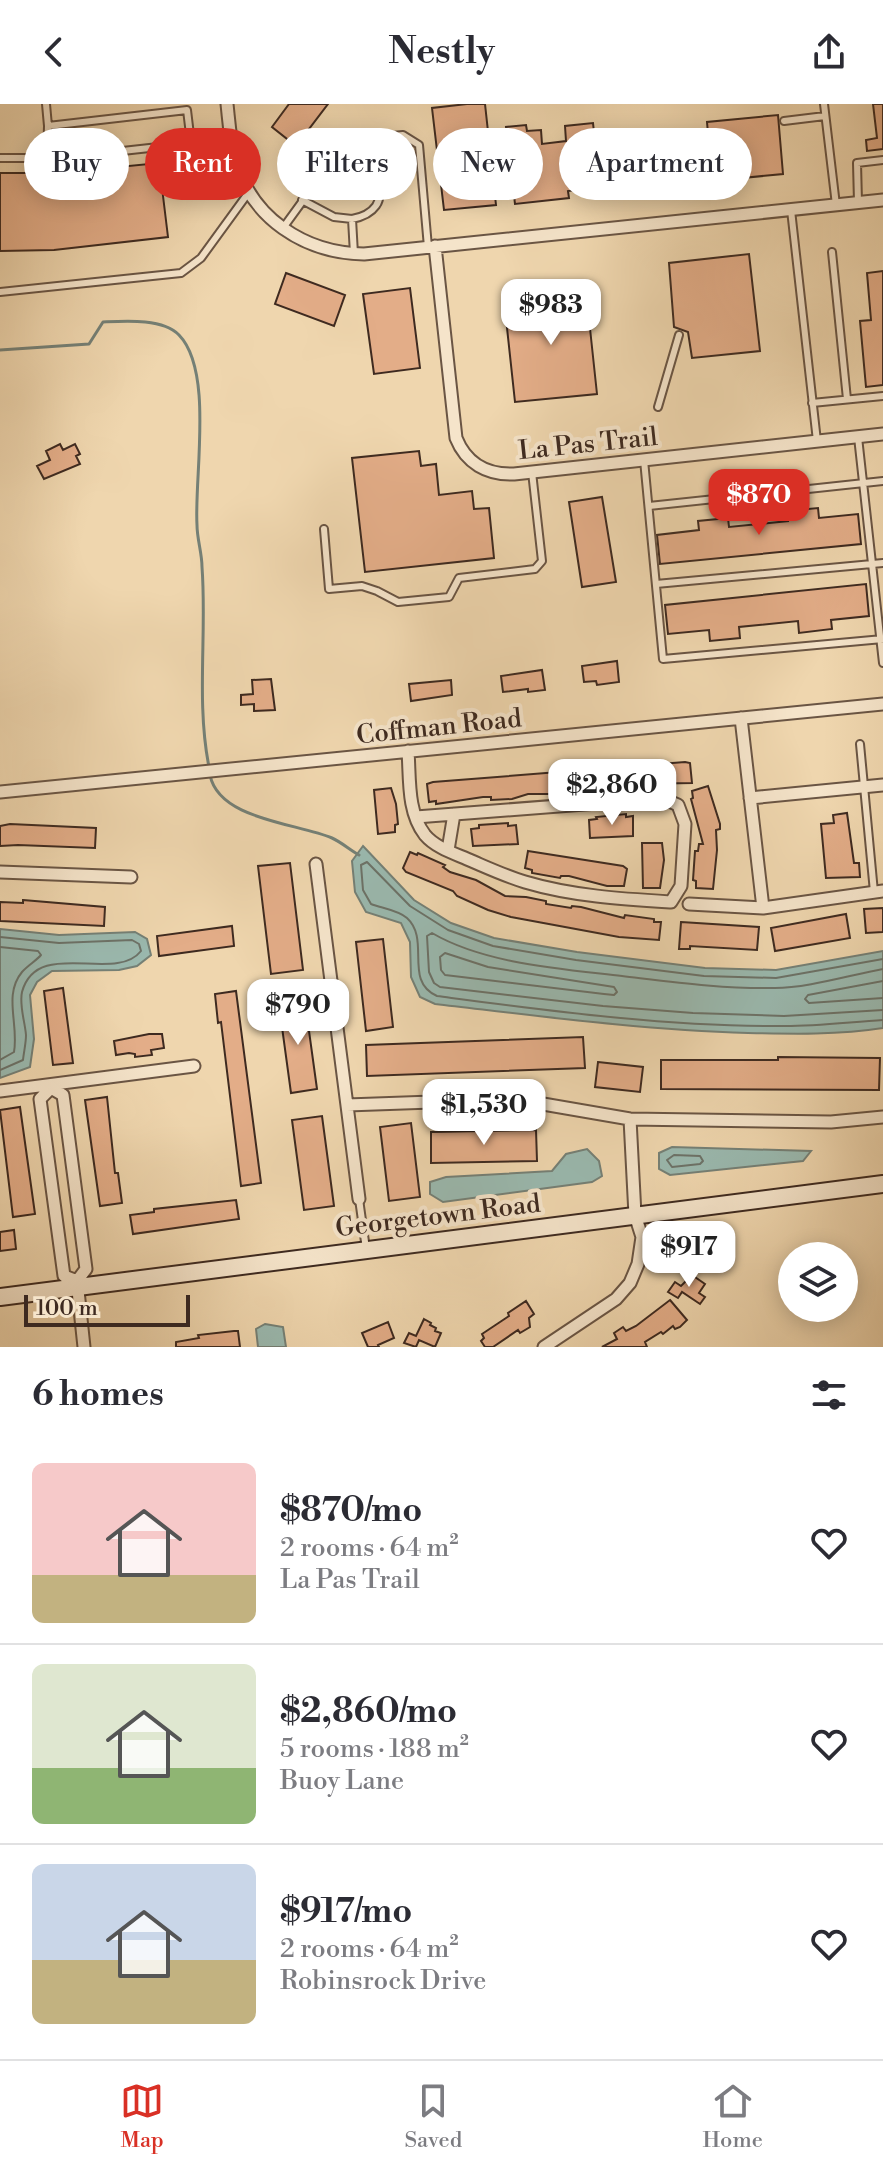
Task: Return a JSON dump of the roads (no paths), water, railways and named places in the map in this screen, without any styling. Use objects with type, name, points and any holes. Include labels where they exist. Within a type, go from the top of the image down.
[{"type":"main road","name":"Georgetown Road","points":[[0,1297],[77,1284],[883,1184]]},
{"type":"street","points":[[227,104],[230,128]]},
{"type":"street","points":[[255,200],[283,228],[312,245],[354,254],[883,200]]},
{"type":"street","name":"La Pas Trail","points":[[432,246],[456,438],[460,448],[474,463],[489,471],[509,474],[532,472],[883,434]]},
{"type":"street","name":"Coffman Road","points":[[0,792],[883,704]]},
{"type":"street","points":[[741,718],[763,908]]},
{"type":"street","points":[[408,751],[411,802],[416,817],[425,835],[437,846],[527,883],[600,897],[671,902],[681,886],[685,824],[678,805],[662,798],[416,817]]},
{"type":"street","points":[[750,798],[883,785]]},
{"type":"street","points":[[448,850],[454,814]]},
{"type":"street","points":[[316,864],[359,1199]]},
{"type":"street","points":[[0,872],[131,877]]},
{"type":"street","points":[[689,904],[763,908],[878,892]]},
{"type":"street","points":[[0,1091],[194,1066]]},
{"type":"street","points":[[51,1086],[40,1099],[64,1276],[77,1284]]},
{"type":"street","points":[[51,1086],[63,1095],[86,1269],[77,1284],[84,1347]]},
{"type":"street","points":[[347,1105],[514,1099],[630,1119],[831,1122],[883,1117]]},
{"type":"street","points":[[544,1347],[607,1305],[630,1283],[641,1253],[642,1237],[635,1215],[630,1119]]},
{"type":"lane","points":[[46,104],[48,126],[187,110],[189,128]]},
{"type":"lane","points":[[824,104],[836,205]]},
{"type":"lane","points":[[784,121],[825,116]]},
{"type":"lane","points":[[417,144],[432,246]]},
{"type":"lane","points":[[0,158],[24,158]]},
{"type":"lane","points":[[858,202],[857,163],[883,160]]},
{"type":"lane","points":[[0,292],[181,273],[201,258],[243,200]]},
{"type":"lane","points":[[283,228],[302,200],[334,217],[352,219],[367,215],[379,200]]},
{"type":"lane","points":[[791,209],[817,441]]},
{"type":"lane","points":[[352,219],[354,254]]},
{"type":"lane","points":[[832,252],[847,399]]},
{"type":"lane","points":[[658,407],[679,335]]},
{"type":"lane","points":[[812,403],[883,396]]},
{"type":"lane","points":[[858,437],[883,663]]},
{"type":"lane","points":[[644,460],[663,659],[882,639]]},
{"type":"lane","points":[[324,529],[329,589],[362,586],[398,602],[449,597],[459,578],[535,569],[542,561],[532,472]]},
{"type":"lane","points":[[649,506],[883,481]]},
{"type":"lane","points":[[656,584],[883,563]]},
{"type":"lane","points":[[860,744],[878,892]]},
{"type":"lane","points":[[359,1199],[366,1249]]},
{"type":"water","points":[[363,846],[414,900],[451,923],[494,938],[705,968],[776,970],[883,951],[883,1028],[816,1034],[669,1029],[435,1004],[420,997],[411,977],[410,942],[401,923],[366,912],[355,892],[352,861]]},
{"type":"water","points":[[0,929],[59,935],[135,932],[147,939],[151,955],[137,966],[119,970],[52,971],[37,982],[30,995],[34,1039],[30,1067],[0,1078]]},
{"type":"water","points":[[672,1147],[811,1151],[803,1161],[670,1175],[659,1169],[659,1153]]},
{"type":"water","points":[[587,1149],[599,1161],[602,1176],[592,1182],[443,1202],[430,1194],[430,1182],[446,1177],[552,1171],[566,1154]]},
{"type":"water","points":[[265,1324],[283,1327],[286,1347],[258,1347],[256,1329]]},
{"type":"waterway","points":[[0,350],[89,344],[103,322],[132,321],[153,323],[172,330],[190,352],[199,398],[197,525],[203,592],[203,718],[209,767]]},
{"type":"waterway","points":[[210,775],[216,790],[243,811],[332,838],[359,855]]}]
